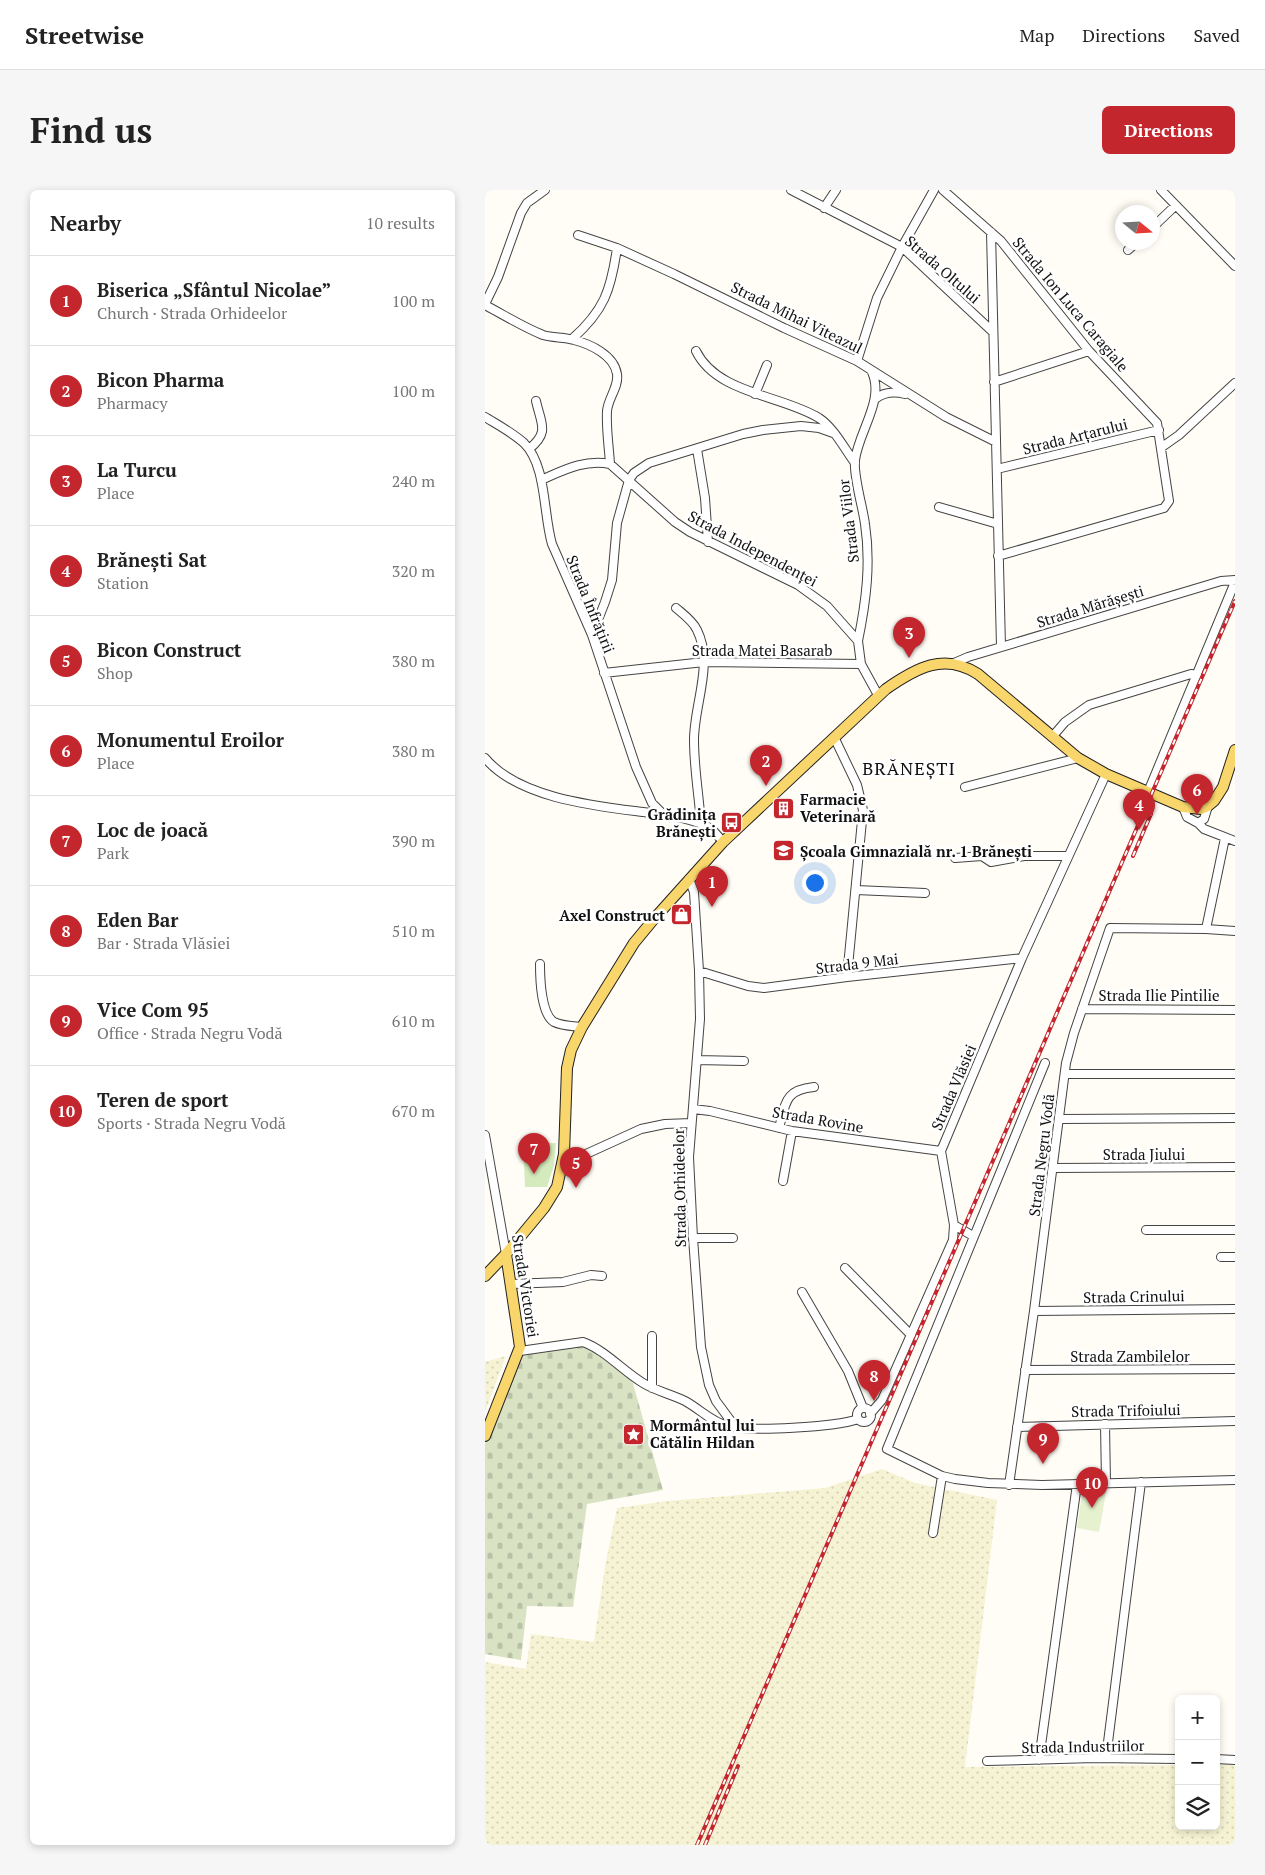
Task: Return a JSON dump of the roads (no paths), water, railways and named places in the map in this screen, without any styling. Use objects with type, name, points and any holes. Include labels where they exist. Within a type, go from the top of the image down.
[{"type":"main road","points":[[485,1276],[549,1202],[557,1187],[563,1165],[568,1060],[575,1040],[635,943],[723,842],[878,695],[899,680],[925,667],[940,663],[954,663],[964,666],[978,674],[1078,758],[1106,774],[1183,807],[1197,809],[1208,806],[1215,801],[1223,788],[1235,750]]},
{"type":"main road","name":"Strada Victoriei","points":[[485,1436],[520,1351],[506,1254]]},
{"type":"street","points":[[541,480],[584,463],[601,462],[610,464],[608,401],[618,380],[615,367],[604,354],[591,346],[572,340],[543,335],[486,301],[498,277],[521,214],[527,203],[545,190]]},
{"type":"street","name":"Strada Oltului","points":[[791,190],[902,247],[993,332]]},
{"type":"street","points":[[825,208],[836,190]]},
{"type":"street","points":[[857,361],[877,298],[902,247],[934,190]]},
{"type":"street","name":"Strada Ion Luca Caragiale","points":[[943,190],[991,232],[1014,256],[1089,351],[1157,422],[1162,447],[1168,496],[1167,505],[1164,508],[998,556]]},
{"type":"street","points":[[1161,190],[1235,266]]},
{"type":"street","points":[[1160,221],[1175,206]]},
{"type":"street","name":"Strada Ion Luca Caragiale","points":[[991,232],[1001,647]]},
{"type":"street","name":"Strada Mihai Viteazul","points":[[578,235],[617,248],[857,361],[946,417],[996,442]]},
{"type":"street","points":[[572,340],[592,319],[604,302],[611,284],[617,248]]},
{"type":"street","points":[[696,350],[702,362],[714,372],[755,394],[808,412],[825,422],[855,463]]},
{"type":"street","points":[[994,382],[1089,351]]},
{"type":"street","points":[[755,394],[767,366]]},
{"type":"street","points":[[870,368],[876,382],[875,400]]},
{"type":"street","points":[[1162,447],[1235,384]]},
{"type":"street","points":[[875,400],[881,394],[890,392],[911,395]]},
{"type":"street","name":"Strada Viilor","points":[[858,641],[867,587],[867,544],[855,463],[860,440],[875,400]]},
{"type":"street","points":[[529,449],[538,442],[542,434],[536,401]]},
{"type":"street","name":"Strada Înfrățirii","points":[[485,417],[518,438],[529,449],[541,480],[547,524],[552,544],[592,635],[636,767],[652,802],[663,814]]},
{"type":"street","points":[[592,635],[612,580],[617,523],[629,480],[634,472],[649,463],[743,434],[801,426],[819,428],[833,433]]},
{"type":"street","name":"Strada Arțarului","points":[[997,469],[1159,430]]},
{"type":"street","points":[[697,449],[705,498],[708,542]]},
{"type":"street","name":"Strada Independenței","points":[[610,464],[675,522],[690,532],[809,592],[827,606],[858,641]]},
{"type":"street","points":[[939,507],[998,524]]},
{"type":"street","name":"Strada Mărășești","points":[[954,663],[1221,581],[1235,581],[1147,792]]},
{"type":"street","points":[[676,608],[698,630],[704,662],[694,741],[701,824]]},
{"type":"street","points":[[858,641],[861,664],[878,695]]},
{"type":"street","name":"Strada Matei Basarab","points":[[604,672],[704,662],[861,664]]},
{"type":"street","points":[[1051,737],[1065,722],[1089,705],[1191,674],[1197,675]]},
{"type":"street","points":[[834,737],[857,785],[863,810],[847,977]]},
{"type":"street","points":[[965,787],[1078,758]]},
{"type":"street","points":[[486,759],[500,772],[519,784],[559,798],[593,806],[663,814],[701,824],[715,832],[723,842]]},
{"type":"street","name":"Strada Vlăsiei","points":[[870,1414],[882,1400],[953,1240],[954,1225],[941,1151],[1022,958],[1106,774]]},
{"type":"street","points":[[1199,823],[1204,819],[1208,806]]},
{"type":"street","points":[[1183,807],[1187,817],[1199,823],[1204,829],[1235,841]]},
{"type":"street","points":[[1206,929],[1225,838]]},
{"type":"street","points":[[955,858],[982,856],[991,862],[1024,856],[1068,856]]},
{"type":"street","name":"Strada Orhideelor","points":[[689,879],[694,892],[699,970],[700,1019],[689,1157],[701,1347],[705,1370],[716,1401],[736,1428]]},
{"type":"street","points":[[856,890],[925,893]]},
{"type":"street","name":"Strada Negru Vodă","points":[[1009,1485],[1069,1049],[1110,928],[1235,931]]},
{"type":"street","name":"Strada 9 Mai","points":[[699,970],[757,988],[1022,958]]},
{"type":"street","points":[[540,964],[540,978],[547,1014],[554,1022],[582,1028]]},
{"type":"street","name":"Strada Ilie Pintilie","points":[[1082,1009],[1235,1010]]},
{"type":"street","points":[[697,1060],[743,1061]]},
{"type":"street","points":[[1045,1063],[887,1449],[942,1476],[1009,1485],[1235,1480]]},
{"type":"street","points":[[1065,1074],[1235,1074]]},
{"type":"street","points":[[779,1128],[785,1104],[790,1095],[799,1089],[814,1087]]},
{"type":"street","name":"Strada Rovine","points":[[693,1109],[710,1111],[793,1131],[941,1151]]},
{"type":"street","points":[[1059,1119],[1235,1118]]},
{"type":"street","points":[[563,1165],[641,1129],[665,1124],[691,1123]]},
{"type":"street","points":[[783,1180],[793,1131]]},
{"type":"street","name":"Strada Victoriei","points":[[485,1135],[488,1167],[506,1254]]},
{"type":"street","name":"Strada Jiului","points":[[1053,1168],[1235,1167]]},
{"type":"street","points":[[954,1225],[973,1236]]},
{"type":"street","points":[[1146,1230],[1235,1230]]},
{"type":"street","points":[[693,1238],[733,1238]]},
{"type":"street","points":[[1221,1257],[1235,1257]]},
{"type":"street","points":[[845,1268],[911,1335]]},
{"type":"street","points":[[510,1284],[563,1282],[584,1276],[602,1276]]},
{"type":"street","points":[[520,1351],[583,1342],[652,1388],[687,1402],[713,1420],[736,1428],[794,1427],[847,1422],[858,1419],[863,1422],[867,1421],[870,1414],[868,1410],[863,1408],[848,1371],[802,1292]]},
{"type":"street","name":"Strada Crinului","points":[[1034,1311],[1235,1309]]},
{"type":"street","points":[[652,1336],[652,1388]]},
{"type":"street","name":"Strada Zambilelor","points":[[1025,1370],[1235,1369]]},
{"type":"street","points":[[858,1419],[857,1412],[863,1408]]},
{"type":"street","name":"Strada Trifoiului","points":[[1017,1426],[1235,1421]]},
{"type":"street","points":[[1105,1424],[1106,1483]]},
{"type":"street","points":[[933,1533],[942,1476]]},
{"type":"street","points":[[1106,1758],[1141,1482]]},
{"type":"street","points":[[1039,1760],[1077,1484]]},
{"type":"street","name":"Strada Industriilor","points":[[987,1761],[1106,1758],[1175,1759]]},
{"type":"street","points":[[1220,1759],[1235,1760]]},
{"type":"railway","points":[[697,1845],[1235,601]]},
{"type":"railway","points":[[1133,856],[1151,814]]},
{"type":"railway","points":[[705,1845],[738,1766]]},
{"type":"place","name":"La Turcu","points":[[909,658]]},
{"type":"place","name":"Bicon Pharma","points":[[766,786]]},
{"type":"place","name":"Farmacie Veterinară","points":[[784,808]]},
{"type":"place","name":"Monumentul Eroilor","points":[[1197,815]]},
{"type":"place","name":"Grădinița Brănești","points":[[732,823]]},
{"type":"place","name":"Brănești Sat","points":[[1139,830]]},
{"type":"place","name":"Școala Gimnazială nr. 1 Brănești","points":[[784,851]]},
{"type":"place","name":"Biserica „Sfântul Nicolae”","points":[[712,907]]},
{"type":"place","name":"Axel Construct","points":[[681,915]]},
{"type":"place","name":"Loc de joacă","points":[[534,1174]]},
{"type":"place","name":"Bicon Construct","points":[[576,1188]]},
{"type":"place","name":"Eden Bar","points":[[874,1401]]},
{"type":"place","name":"Mormântul lui Cătălin Hildan","points":[[634,1434]]},
{"type":"place","name":"Vice Com 95","points":[[1043,1464]]},
{"type":"place","name":"Teren de sport","points":[[1092,1508]]},
{"type":"district","name":"BRĂNEȘTI","points":[[909,768]]}]
